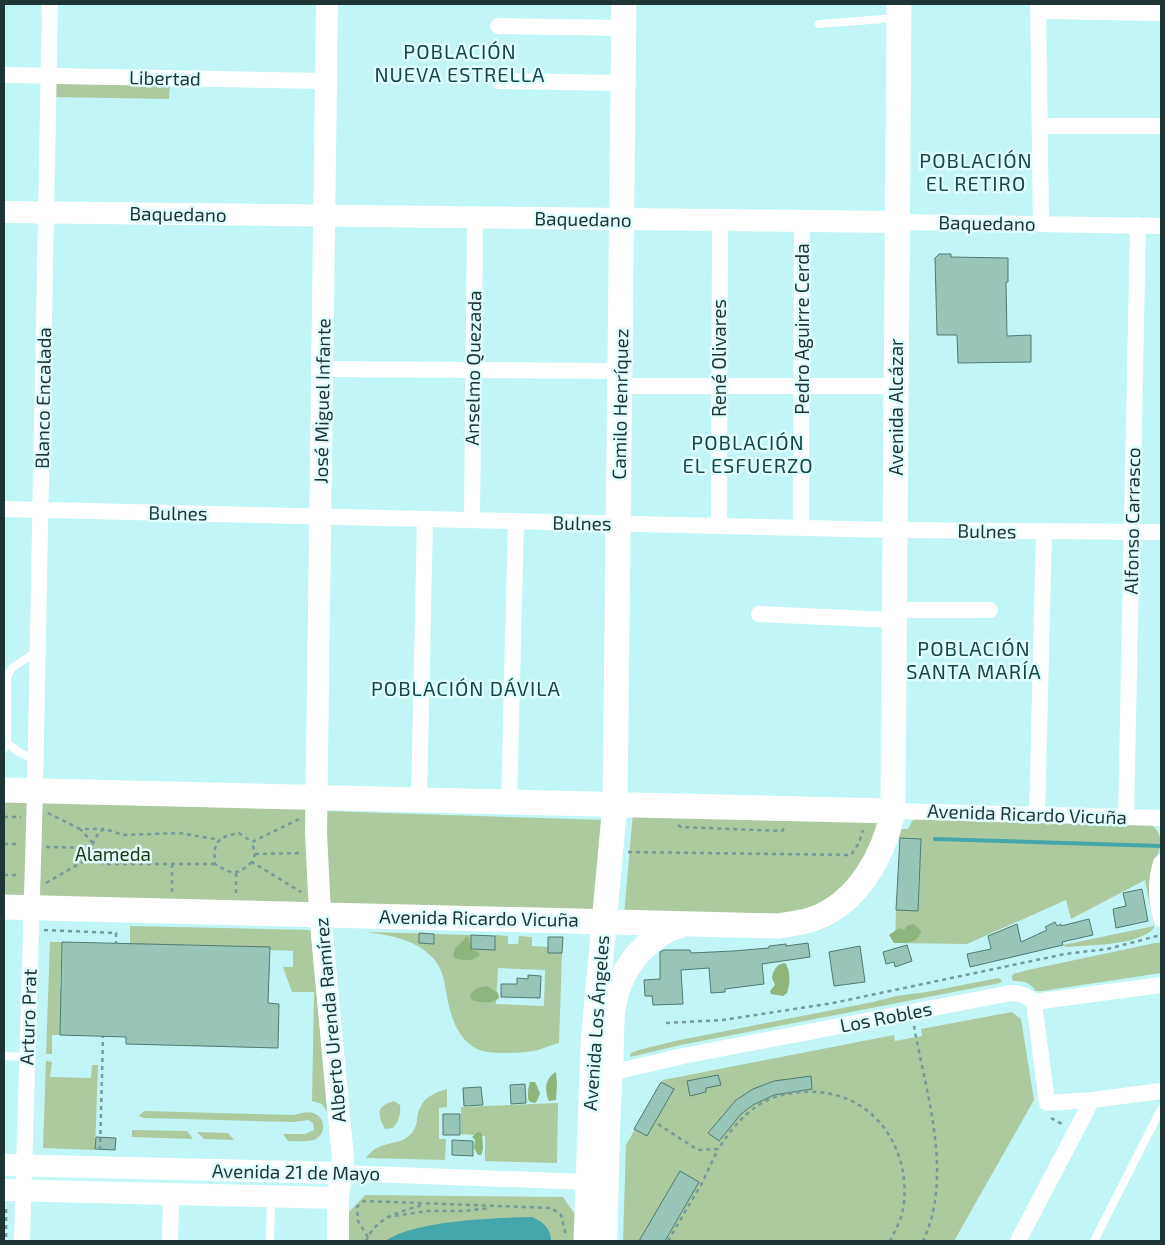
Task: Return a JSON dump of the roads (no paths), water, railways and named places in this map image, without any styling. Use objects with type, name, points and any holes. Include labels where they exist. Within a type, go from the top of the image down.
[{"type":"main road","name":"Avenida Alcázar","points":[[893,811],[899,11]]},
{"type":"main road","name":"Camilo Henríquez","points":[[615,804],[624,16]]},
{"type":"main road","name":"Avenida Ricardo Vicuña","points":[[4,790],[40,801],[316,798],[893,811],[883,845],[868,874],[851,894],[828,912],[812,919],[778,926],[604,921],[311,906],[31,919],[4,907]]},
{"type":"main road","name":"Avenida Los Ángeles","points":[[586,1241],[593,1043],[615,804]]},
{"type":"main road","name":"Avenida Los Ángeles","points":[[604,1241],[610,1074],[616,992],[635,956],[648,944],[675,927],[685,924]]},
{"type":"street","name":"Blanco Encalada","points":[[40,801],[36,760],[50,4]]},
{"type":"street","name":"José Miguel Infante","points":[[316,798],[327,4]]},
{"type":"street","points":[[1041,224],[1038,8],[1161,13]]},
{"type":"street","points":[[498,26],[624,16]]},
{"type":"street","name":"Libertad","points":[[4,75],[326,81]]},
{"type":"street","points":[[499,81],[624,83]]},
{"type":"street","points":[[1040,126],[1161,126]]},
{"type":"street","name":"Baquedano","points":[[4,212],[1161,226]]},
{"type":"street","name":"Anselmo Quezada","points":[[472,519],[475,217]]},
{"type":"street","name":"René Olivares","points":[[719,526],[720,220]]},
{"type":"street","name":"Pedro Aguirre Cerda","points":[[801,528],[802,221]]},
{"type":"street","name":"Alfonso Carrasco","points":[[1126,817],[1138,226]]},
{"type":"street","points":[[323,369],[473,370],[620,378],[719,386],[896,386]]},
{"type":"street","name":"Bulnes","points":[[4,509],[895,530],[1161,532]]},
{"type":"street","points":[[419,800],[425,519]]},
{"type":"street","points":[[509,802],[516,521]]},
{"type":"street","points":[[1038,815],[1044,532]]},
{"type":"street","points":[[759,614],[894,615],[990,610]]},
{"type":"street","name":"Alberto Urenda Ramírez","points":[[316,798],[316,833],[311,906],[343,1158],[338,1198],[338,1241]]},
{"type":"street","name":"Arturo Prat","points":[[22,1241],[13,1190],[14,1166],[28,1057],[31,919],[40,801]]},
{"type":"street","name":"Avenida Ricardo Vicuña","points":[[893,811],[1161,818]]},
{"type":"street","points":[[1161,863],[1157,875],[1156,889],[1161,919]]},
{"type":"street","name":"Los Robles","points":[[610,1074],[683,1056],[1011,993],[1020,993],[1034,1002],[1161,985]]},
{"type":"street","points":[[1034,1002],[1048,1103],[1092,1100],[1161,1091]]},
{"type":"street","points":[[1018,1241],[1092,1100]]},
{"type":"street","name":"Avenida 21 de Mayo","points":[[14,1166],[341,1173],[587,1182]]},
{"type":"street","points":[[281,1197],[296,1191],[293,1172]]},
{"type":"street","name":"Avenida 21 de Mayo","points":[[13,1190],[338,1198]]},
{"type":"street","points":[[170,1241],[171,1194]]},
{"type":"lane","points":[[819,24],[899,11]]},
{"type":"lane","points":[[36,760],[5,746],[7,677],[12,668],[38,650]]},
{"type":"lane","points":[[4,1056],[28,1057]]},
{"type":"lane","points":[[1094,1241],[1161,1109]]},
{"type":"lane","points":[[270,1241],[281,1197]]},
{"type":"water","points":[[532,1217],[546,1226],[550,1232],[551,1241],[385,1241],[399,1234],[435,1224],[477,1219]]},
{"type":"waterway","points":[[935,839],[1161,846]]},
{"type":"district","name":"POBLACIÓN NUEVA ESTRELLA","points":[[460,64]]},
{"type":"district","name":"POBLACIÓN EL RETIRO","points":[[976,172]]},
{"type":"district","name":"POBLACIÓN EL ESFUERZO","points":[[748,454]]},
{"type":"district","name":"POBLACIÓN SANTA MARÍA","points":[[974,660]]},
{"type":"district","name":"POBLACIÓN DÁVILA","points":[[466,689]]},
{"type":"park label","name":"Alameda","points":[[113,854]]}]
